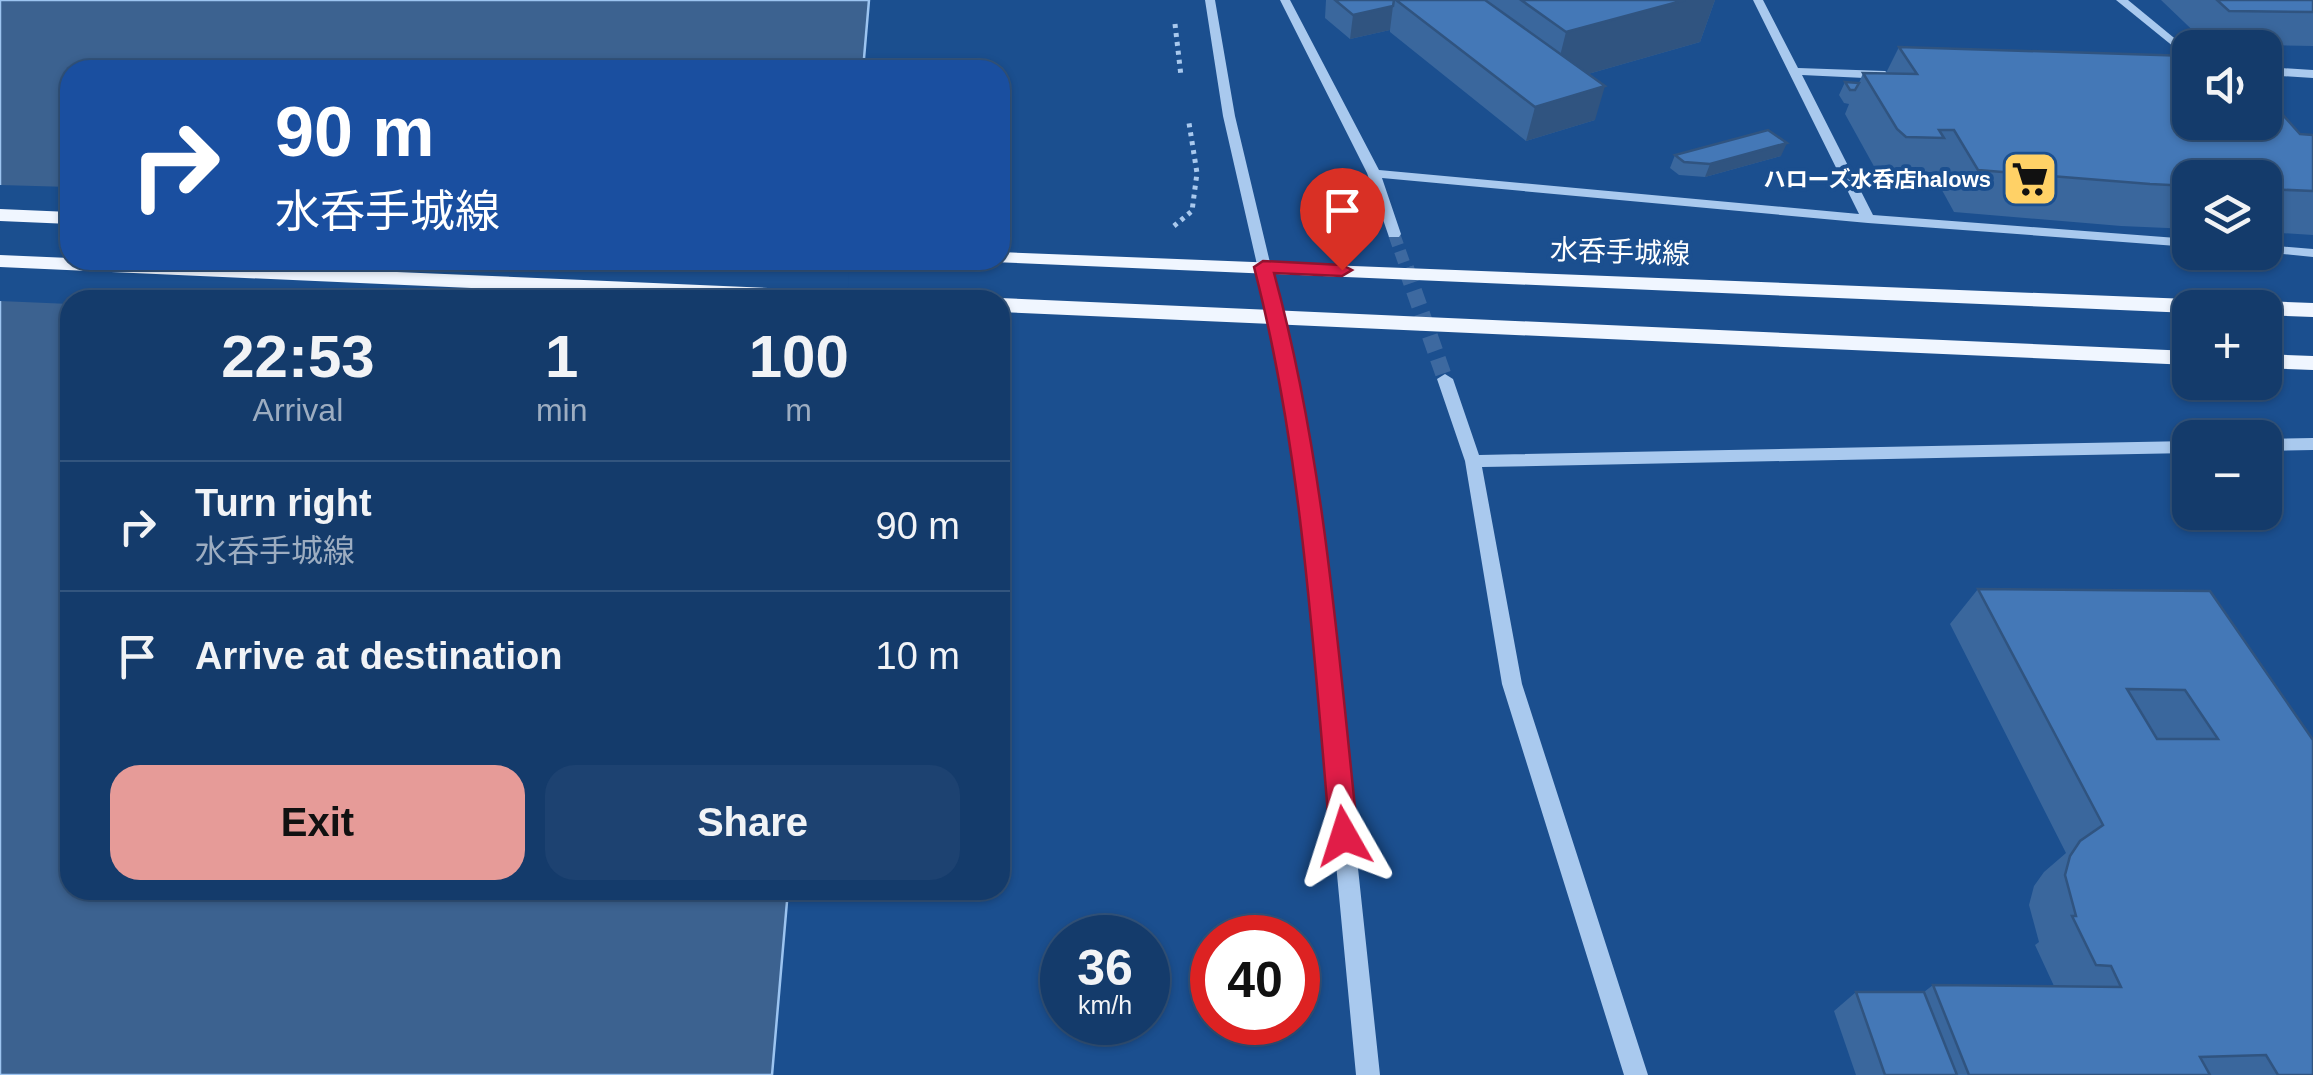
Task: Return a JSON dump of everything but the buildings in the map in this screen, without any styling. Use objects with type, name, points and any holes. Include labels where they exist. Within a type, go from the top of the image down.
[{"type":"main road","points":[[0,215],[60,218]]},
{"type":"main road","name":"水呑手城線","points":[[1010,258],[2172,305]]},
{"type":"main road","points":[[0,261],[60,264]]},
{"type":"main road","points":[[205,270],[660,290]]},
{"type":"main road","points":[[1010,305],[2172,357]]},
{"type":"main road","points":[[2282,309],[2313,310]]},
{"type":"main road","points":[[2282,362],[2313,363]]},
{"type":"street","points":[[1210,0],[1230,116],[1276,317],[1316,558],[1368,1075]]},
{"type":"street","points":[[1285,0],[1374,174],[1394,234]]},
{"type":"street","points":[[1758,0],[1868,220]]},
{"type":"street","points":[[2121,0],[2172,42]]},
{"type":"street","points":[[1795,72],[1894,75]]},
{"type":"street","points":[[2282,72],[2313,74]]},
{"type":"street","points":[[1374,174],[1868,220],[2172,243]]},
{"type":"street","points":[[2282,250],[2313,252]]},
{"type":"street","points":[[1446,379],[1473,461],[1512,684],[1636,1075]]},
{"type":"street","points":[[2282,445],[2313,444]]},
{"type":"street","points":[[1473,461],[2172,447]]},
{"type":"path","points":[[1175,17],[1183,86]]},
{"type":"path","points":[[1166,233],[1192,212],[1197,173],[1188,121]]},
{"type":"water","points":[[0,0],[869,0],[864,60],[60,60],[60,270],[70,270],[70,290],[60,290],[60,900],[787,900],[772,1075],[0,1075]]},
{"type":"pier","points":[[0,185],[60,187],[60,270],[849,270],[848,290],[60,290],[60,304],[0,301]]},
{"type":"tunnel","points":[[1394,234],[1407,271]]},
{"type":"tunnel","points":[[1406,268],[1445,379]]},
{"type":"place","name":"ハローズ水呑店halows","points":[[2030,179]]},
{"type":"route","points":[[1342,270],[1263,267],[1276,317],[1316,558],[1344,836]]}]
